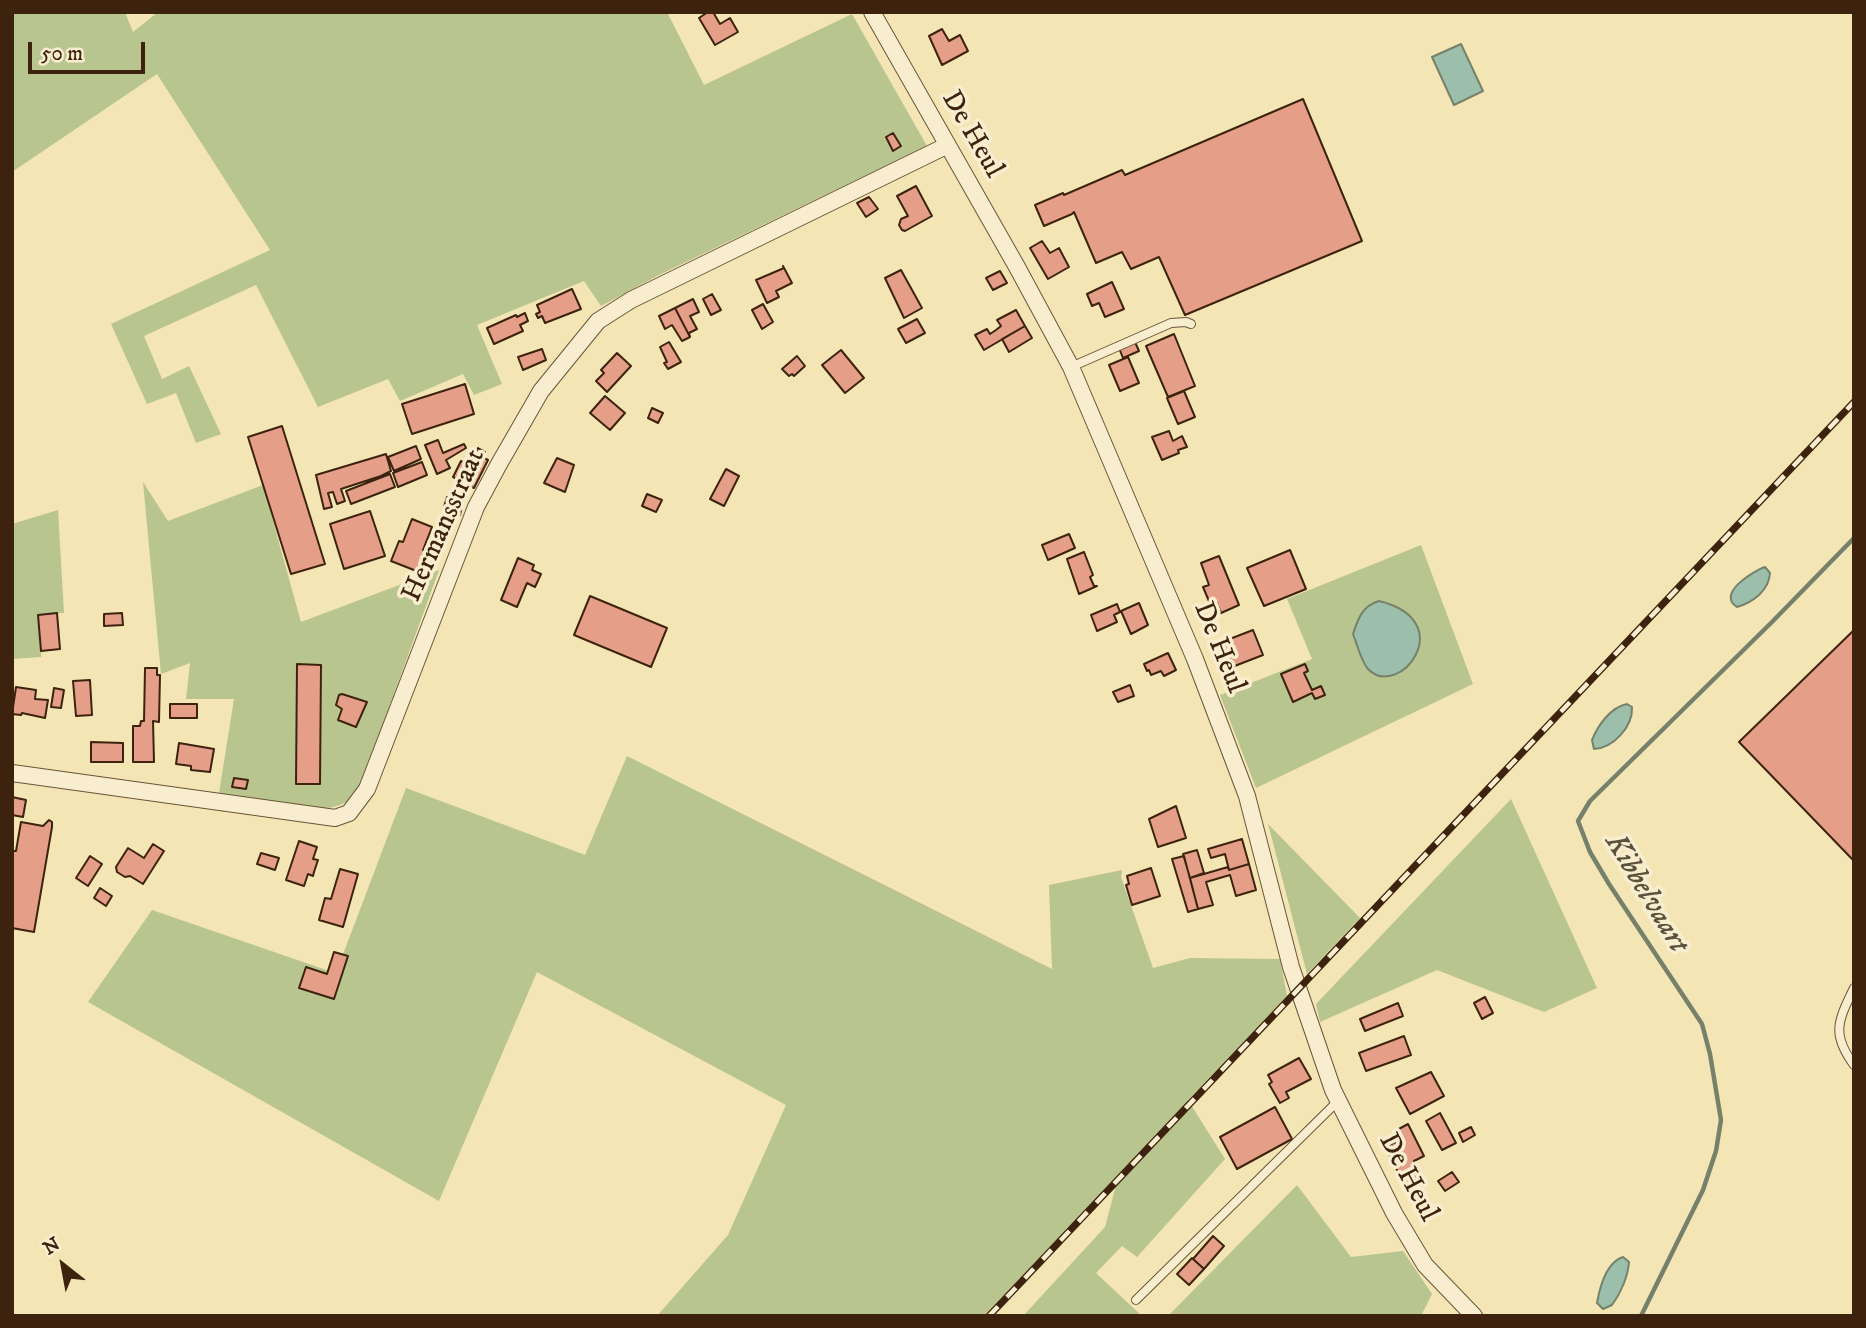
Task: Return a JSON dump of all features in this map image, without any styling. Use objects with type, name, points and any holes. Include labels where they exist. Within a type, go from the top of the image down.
[{"type":"street","name":"De Heul","points":[[872,12],[1071,367],[1195,659],[1247,796],[1291,967],[1338,1101],[1394,1213],[1425,1265],[1474,1316]]},
{"type":"street","name":"Hermansstraat","points":[[12,772],[335,818],[349,813],[367,789],[476,507],[541,391],[598,321],[631,300],[946,146]]},
{"type":"lane","points":[[1071,367],[1171,323],[1191,324]]},
{"type":"lane","points":[[1854,988],[1840,1017],[1839,1045],[1854,1065]]},
{"type":"lane","points":[[1136,1300],[1338,1101]]},
{"type":"green space","points":[[12,12],[125,12],[133,32],[158,12],[667,12],[704,85],[852,14],[927,146],[659,275],[601,306],[584,281],[477,325],[502,384],[474,395],[463,374],[400,401],[388,379],[318,407],[256,285],[144,336],[162,379],[189,366],[221,434],[196,443],[176,393],[147,404],[111,324],[270,250],[157,74],[12,172]]},
{"type":"green space","points":[[143,482],[168,521],[263,485],[301,622],[439,570],[365,774],[355,795],[350,799],[323,809],[219,793],[234,699],[186,699],[190,663],[161,674]]},
{"type":"green space","points":[[58,510],[64,613],[43,614],[41,657],[12,659],[12,524]]},
{"type":"green space","points":[[1421,545],[1473,684],[1256,788],[1220,695],[1312,659],[1287,599]]},
{"type":"green space","points":[[627,756],[1052,969],[1049,885],[1122,870],[1121,877],[1153,968],[1190,958],[1280,959],[1287,996],[1188,1100],[1225,1159],[1137,1257],[1122,1246],[1096,1273],[1142,1316],[1023,1316],[1105,1227],[1119,1174],[984,1316],[657,1316],[728,1235],[786,1105],[537,972],[439,1201],[88,1002],[152,910],[341,975],[342,957],[406,788],[585,855]]},
{"type":"green space","points":[[1511,799],[1597,988],[1544,1012],[1437,970],[1320,1022],[1316,1004]]},
{"type":"green space","points":[[1268,824],[1360,918],[1307,974],[1272,839]]},
{"type":"green space","points":[[1297,1185],[1351,1257],[1403,1251],[1432,1294],[1421,1316],[1168,1316]]},
{"type":"shaded area","points":[[1461,44],[1483,91],[1454,105],[1432,57]]},
{"type":"shaded area","points":[[1765,567],[1770,573],[1764,590],[1755,599],[1737,607],[1732,602],[1733,590],[1745,578]]},
{"type":"shaded area","points":[[1379,601],[1403,611],[1416,625],[1420,640],[1416,654],[1407,667],[1394,675],[1381,676],[1368,669],[1353,634],[1365,610]]},
{"type":"shaded area","points":[[1627,704],[1632,707],[1625,729],[1615,741],[1594,749],[1592,740],[1601,723],[1610,713]]},
{"type":"shaded area","points":[[1623,1257],[1629,1262],[1624,1284],[1612,1305],[1603,1309],[1597,1303],[1602,1282],[1613,1264]]},
{"type":"building","points":[[713,12],[720,24],[730,18],[738,32],[715,45],[699,18]]},
{"type":"building","points":[[942,29],[949,41],[960,35],[968,51],[942,65],[929,36]]},
{"type":"building","points":[[1303,99],[1362,241],[1185,315],[1159,257],[1131,269],[1122,252],[1096,263],[1074,212],[1044,226],[1035,205],[1122,170],[1125,175]]},
{"type":"building","points":[[893,133],[901,146],[893,151],[886,137]]},
{"type":"building","points":[[916,186],[932,216],[905,231],[899,225],[901,219],[908,216],[897,196]]},
{"type":"building","points":[[869,197],[878,209],[866,217],[857,203]]},
{"type":"building","points":[[1042,241],[1050,253],[1059,248],[1069,267],[1048,279],[1030,248]]},
{"type":"building","points":[[783,266],[792,283],[776,291],[779,297],[767,303],[756,280],[784,268]]},
{"type":"building","points":[[901,270],[922,308],[904,318],[885,278]]},
{"type":"building","points":[[1000,271],[1007,283],[993,290],[986,278]]},
{"type":"building","points":[[1112,282],[1124,309],[1105,317],[1099,303],[1092,306],[1087,294]]},
{"type":"building","points":[[572,289],[581,309],[545,323],[542,316],[538,318],[536,314],[540,312],[537,305]]},
{"type":"building","points":[[712,294],[721,310],[711,315],[703,299]]},
{"type":"building","points":[[693,299],[699,312],[690,316],[697,329],[689,333],[690,337],[675,308]]},
{"type":"building","points":[[763,304],[773,322],[762,329],[752,310]]},
{"type":"building","points":[[675,308],[690,337],[682,341],[672,325],[665,329],[659,316]]},
{"type":"building","points":[[1016,310],[1025,326],[984,350],[975,335],[987,329],[990,334],[1001,326],[997,320]]},
{"type":"building","points":[[525,313],[528,321],[520,325],[523,331],[494,344],[487,328]]},
{"type":"building","points":[[917,319],[925,333],[906,343],[898,329]]},
{"type":"building","points":[[1025,326],[1032,338],[1009,352],[1002,339]]},
{"type":"building","points":[[1174,334],[1195,386],[1168,397],[1146,346]]},
{"type":"building","points":[[669,342],[681,362],[668,369],[660,347]]},
{"type":"building","points":[[1135,342],[1139,351],[1123,358],[1119,348]]},
{"type":"building","points":[[542,349],[546,360],[523,370],[518,357]]},
{"type":"building","points":[[841,350],[864,378],[845,393],[822,365]]},
{"type":"building","points":[[617,353],[631,366],[607,392],[596,381],[604,373],[601,370]]},
{"type":"building","points":[[797,356],[805,366],[794,376],[789,376],[782,369]]},
{"type":"building","points":[[1128,357],[1139,383],[1120,391],[1109,365]]},
{"type":"building","points":[[465,384],[474,414],[412,434],[402,404]]},
{"type":"building","points":[[1184,391],[1195,417],[1178,424],[1167,398]]},
{"type":"building","points":[[605,396],[625,413],[610,430],[590,413]]},
{"type":"building","points":[[652,408],[663,413],[658,423],[648,418]]},
{"type":"building","points":[[282,426],[325,564],[291,574],[248,437]]},
{"type":"building","points":[[1169,431],[1173,441],[1182,436],[1187,447],[1162,460],[1152,437]]},
{"type":"building","points":[[438,440],[443,453],[464,444],[466,448],[446,460],[450,468],[437,474],[425,445]]},
{"type":"building","points":[[416,446],[421,459],[394,471],[388,457]]},
{"type":"building","points":[[478,448],[485,452],[482,457],[488,460],[474,488],[453,477],[461,461],[467,464]]},
{"type":"building","points":[[386,454],[391,471],[341,489],[345,501],[337,504],[333,492],[328,493],[332,507],[324,509],[316,475]]},
{"type":"building","points":[[557,458],[574,465],[565,492],[544,483]]},
{"type":"building","points":[[422,462],[427,475],[398,487],[393,473]]},
{"type":"building","points":[[726,469],[739,476],[724,506],[710,499]]},
{"type":"building","points":[[390,474],[395,487],[351,504],[346,491]]},
{"type":"building","points":[[647,494],[662,500],[656,512],[642,506]]},
{"type":"building","points":[[447,497],[463,501],[460,515],[443,510]]},
{"type":"building","points":[[370,511],[385,556],[344,569],[330,524]]},
{"type":"building","points":[[412,519],[432,527],[423,550],[427,552],[419,572],[391,561],[399,541],[403,542]]},
{"type":"building","points":[[1069,534],[1075,548],[1048,560],[1042,545]]},
{"type":"building","points":[[1290,550],[1306,589],[1264,606],[1247,568]]},
{"type":"building","points":[[1084,552],[1093,575],[1090,577],[1094,586],[1097,586],[1079,594],[1067,559]]},
{"type":"building","points":[[1219,556],[1239,605],[1221,613],[1217,603],[1211,606],[1203,587],[1209,585],[1201,563]]},
{"type":"building","points":[[518,558],[534,565],[532,570],[541,574],[535,587],[527,583],[517,607],[501,600]]},
{"type":"building","points":[[590,596],[667,628],[651,667],[574,635]]},
{"type":"building","points":[[1139,603],[1148,625],[1131,634],[1121,611]]},
{"type":"building","points":[[1117,604],[1120,612],[1114,615],[1117,622],[1097,631],[1091,615]]},
{"type":"building","points":[[57,613],[60,649],[41,651],[38,615]]},
{"type":"building","points":[[122,613],[123,625],[104,626],[104,614]]},
{"type":"building","points":[[1253,630],[1263,655],[1232,667],[1222,642]]},
{"type":"building","points":[[1854,630],[1854,861],[1739,742]]},
{"type":"building","points":[[1168,653],[1176,670],[1164,676],[1161,671],[1151,675],[1144,664]]},
{"type":"building","points":[[297,664],[321,665],[320,784],[296,784]]},
{"type":"building","points":[[1305,664],[1308,671],[1304,673],[1312,690],[1321,686],[1325,695],[1315,699],[1312,693],[1293,702],[1281,674]]},
{"type":"building","points":[[145,668],[157,668],[157,675],[160,675],[159,722],[153,721],[154,762],[133,762],[133,726],[140,726],[141,721],[144,721]]},
{"type":"building","points":[[90,680],[92,715],[76,716],[73,681]]},
{"type":"building","points":[[1130,685],[1134,696],[1118,702],[1113,692]]},
{"type":"building","points":[[16,687],[36,690],[35,699],[48,700],[45,718],[22,713],[12,714]]},
{"type":"building","points":[[54,688],[64,690],[61,708],[51,707]]},
{"type":"building","points":[[339,695],[367,702],[356,727],[338,720],[342,709],[336,705]]},
{"type":"building","points":[[170,704],[197,704],[197,718],[170,718]]},
{"type":"building","points":[[91,742],[123,743],[123,762],[91,762]]},
{"type":"building","points":[[179,743],[214,749],[210,772],[191,770],[191,766],[176,764]]},
{"type":"building","points":[[234,778],[248,780],[246,789],[232,787]]},
{"type":"building","points":[[12,797],[26,800],[23,817],[12,815]]},
{"type":"building","points":[[1176,806],[1186,838],[1158,847],[1149,819]]},
{"type":"building","points":[[49,820],[52,827],[34,932],[12,928],[12,851],[16,851],[21,822],[43,826]]},
{"type":"building","points":[[1242,839],[1249,864],[1229,870],[1225,854],[1211,858],[1208,849]]},
{"type":"building","points":[[299,841],[317,847],[313,859],[318,860],[313,876],[308,874],[304,886],[286,880]]},
{"type":"building","points":[[153,844],[164,851],[143,884],[117,872],[116,867],[128,848],[144,858]]},
{"type":"building","points":[[1197,850],[1204,873],[1190,878],[1183,854]]},
{"type":"building","points":[[261,853],[279,858],[275,870],[257,864]]},
{"type":"building","points":[[90,856],[102,864],[88,886],[76,878]]},
{"type":"building","points":[[1184,856],[1198,909],[1188,912],[1172,859]]},
{"type":"building","points":[[1249,864],[1256,890],[1236,896],[1230,875],[1206,882],[1213,905],[1198,909],[1190,878]]},
{"type":"building","points":[[1151,868],[1160,896],[1132,905],[1126,885],[1129,884],[1127,876]]},
{"type":"building","points":[[340,869],[358,874],[343,927],[319,920],[325,898],[331,899]]},
{"type":"building","points":[[100,888],[112,896],[106,906],[94,898]]},
{"type":"building","points":[[334,952],[348,956],[334,999],[299,988],[306,967],[327,974]]},
{"type":"building","points":[[1485,997],[1493,1013],[1482,1019],[1474,1003]]},
{"type":"building","points":[[1398,1003],[1403,1016],[1365,1031],[1360,1019]]},
{"type":"building","points":[[1404,1036],[1411,1055],[1366,1071],[1359,1053]]},
{"type":"building","points":[[1299,1058],[1311,1079],[1286,1092],[1289,1098],[1280,1103],[1269,1084],[1272,1082],[1268,1075]]},
{"type":"building","points":[[1431,1072],[1444,1096],[1410,1114],[1396,1088]]},
{"type":"building","points":[[1275,1107],[1292,1139],[1237,1169],[1220,1137]]},
{"type":"building","points":[[1440,1113],[1456,1143],[1442,1150],[1426,1121]]},
{"type":"building","points":[[1408,1124],[1424,1156],[1414,1161],[1422,1176],[1405,1185],[1385,1147],[1402,1139],[1397,1130]]},
{"type":"building","points":[[1471,1127],[1475,1135],[1463,1142],[1459,1133]]},
{"type":"building","points":[[1452,1172],[1459,1182],[1445,1191],[1438,1181]]},
{"type":"building","points":[[1213,1236],[1224,1246],[1204,1269],[1193,1259]]},
{"type":"building","points":[[1192,1258],[1204,1269],[1189,1285],[1177,1274]]},
{"type":"waterway","name":"Kibbelvaart","points":[[1641,1316],[1703,1190],[1716,1151],[1721,1120],[1702,1024],[1609,884],[1590,852],[1578,821],[1590,801],[1854,538]]},
{"type":"railway","points":[[989,1316],[1854,402]]}]
